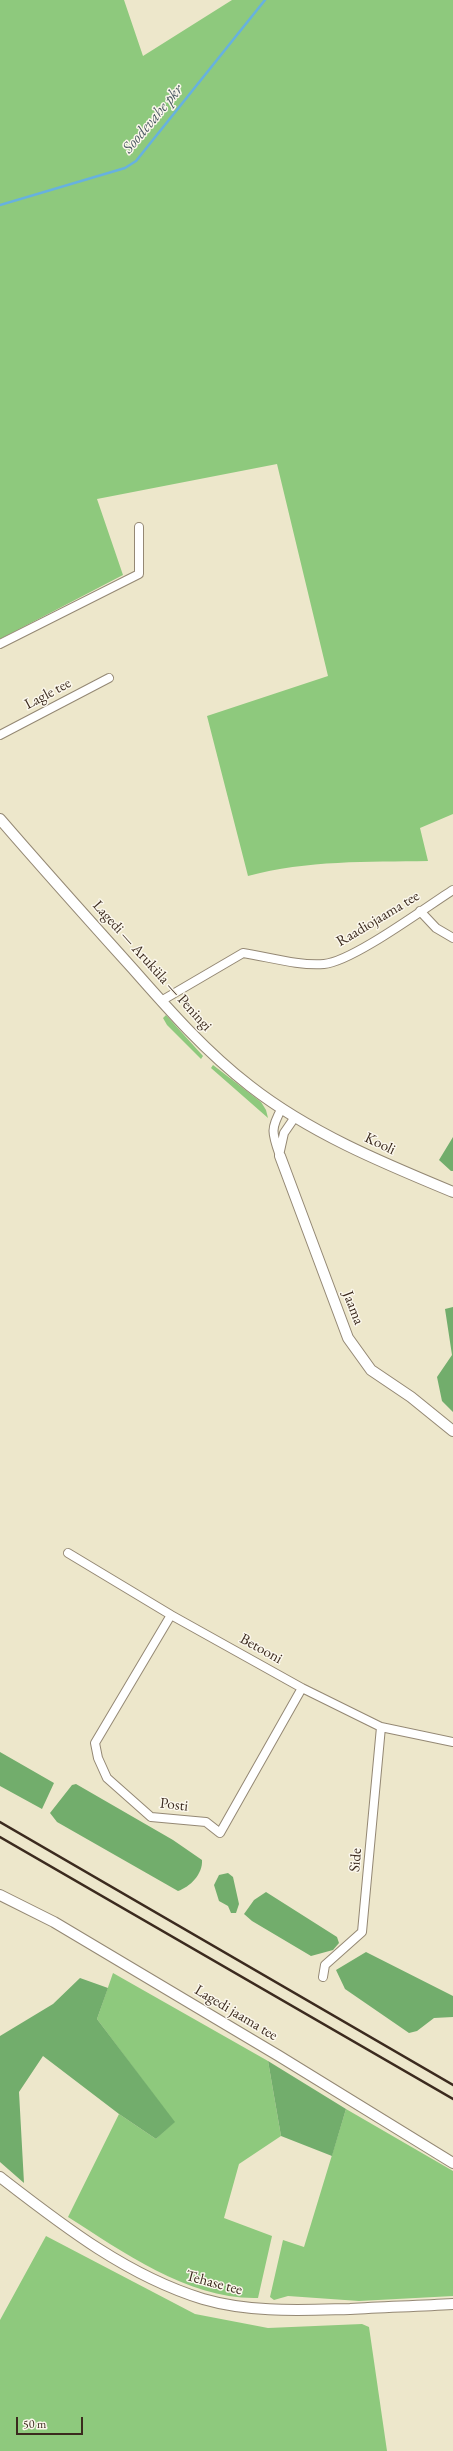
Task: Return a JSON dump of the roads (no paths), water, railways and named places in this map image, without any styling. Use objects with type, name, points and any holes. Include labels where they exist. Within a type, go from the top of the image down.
[{"type":"street","points":[[0,644],[139,574],[139,527]]},
{"type":"street","name":"Lagle tee","points":[[0,735],[109,678]]},
{"type":"street","name":"Lagedi — Aruküla — Peningi","points":[[0,820],[162,1001],[213,1055],[250,1086],[295,1117]]},
{"type":"street","name":"Raadiojaama tee","points":[[162,1001],[243,953],[309,964],[326,964],[366,946],[453,890]]},
{"type":"street","points":[[420,911],[436,928],[453,938]]},
{"type":"street","name":"Jaama","points":[[282,1108],[273,1124],[274,1140],[348,1338],[357,1353],[371,1370],[411,1397],[453,1431]]},
{"type":"street","name":"Jaama","points":[[280,1156],[280,1144],[284,1133],[295,1117]]},
{"type":"street","name":"Kooli","points":[[295,1117],[395,1168],[451,1192]]},
{"type":"street","name":"Betooni","points":[[68,1553],[171,1615],[302,1688],[381,1727],[453,1742]]},
{"type":"street","name":"Posti","points":[[171,1615],[95,1744],[98,1758],[107,1778],[151,1817],[206,1822],[220,1833],[302,1688]]},
{"type":"street","name":"Side","points":[[323,1977],[325,1965],[362,1932],[381,1727]]},
{"type":"street","name":"Lagedi jaama tee","points":[[0,1895],[54,1922],[273,2052],[453,2163]]},
{"type":"street","name":"Tehase tee","points":[[0,2177],[108,2255],[160,2283],[204,2299],[263,2309],[313,2310],[453,2304]]},
{"type":"waterway","name":"Soodevahe pkr","points":[[0,205],[125,168],[136,161],[265,0]]},
{"type":"railway","points":[[0,1822],[453,2085]]},
{"type":"railway","points":[[0,1837],[453,2099]]}]
